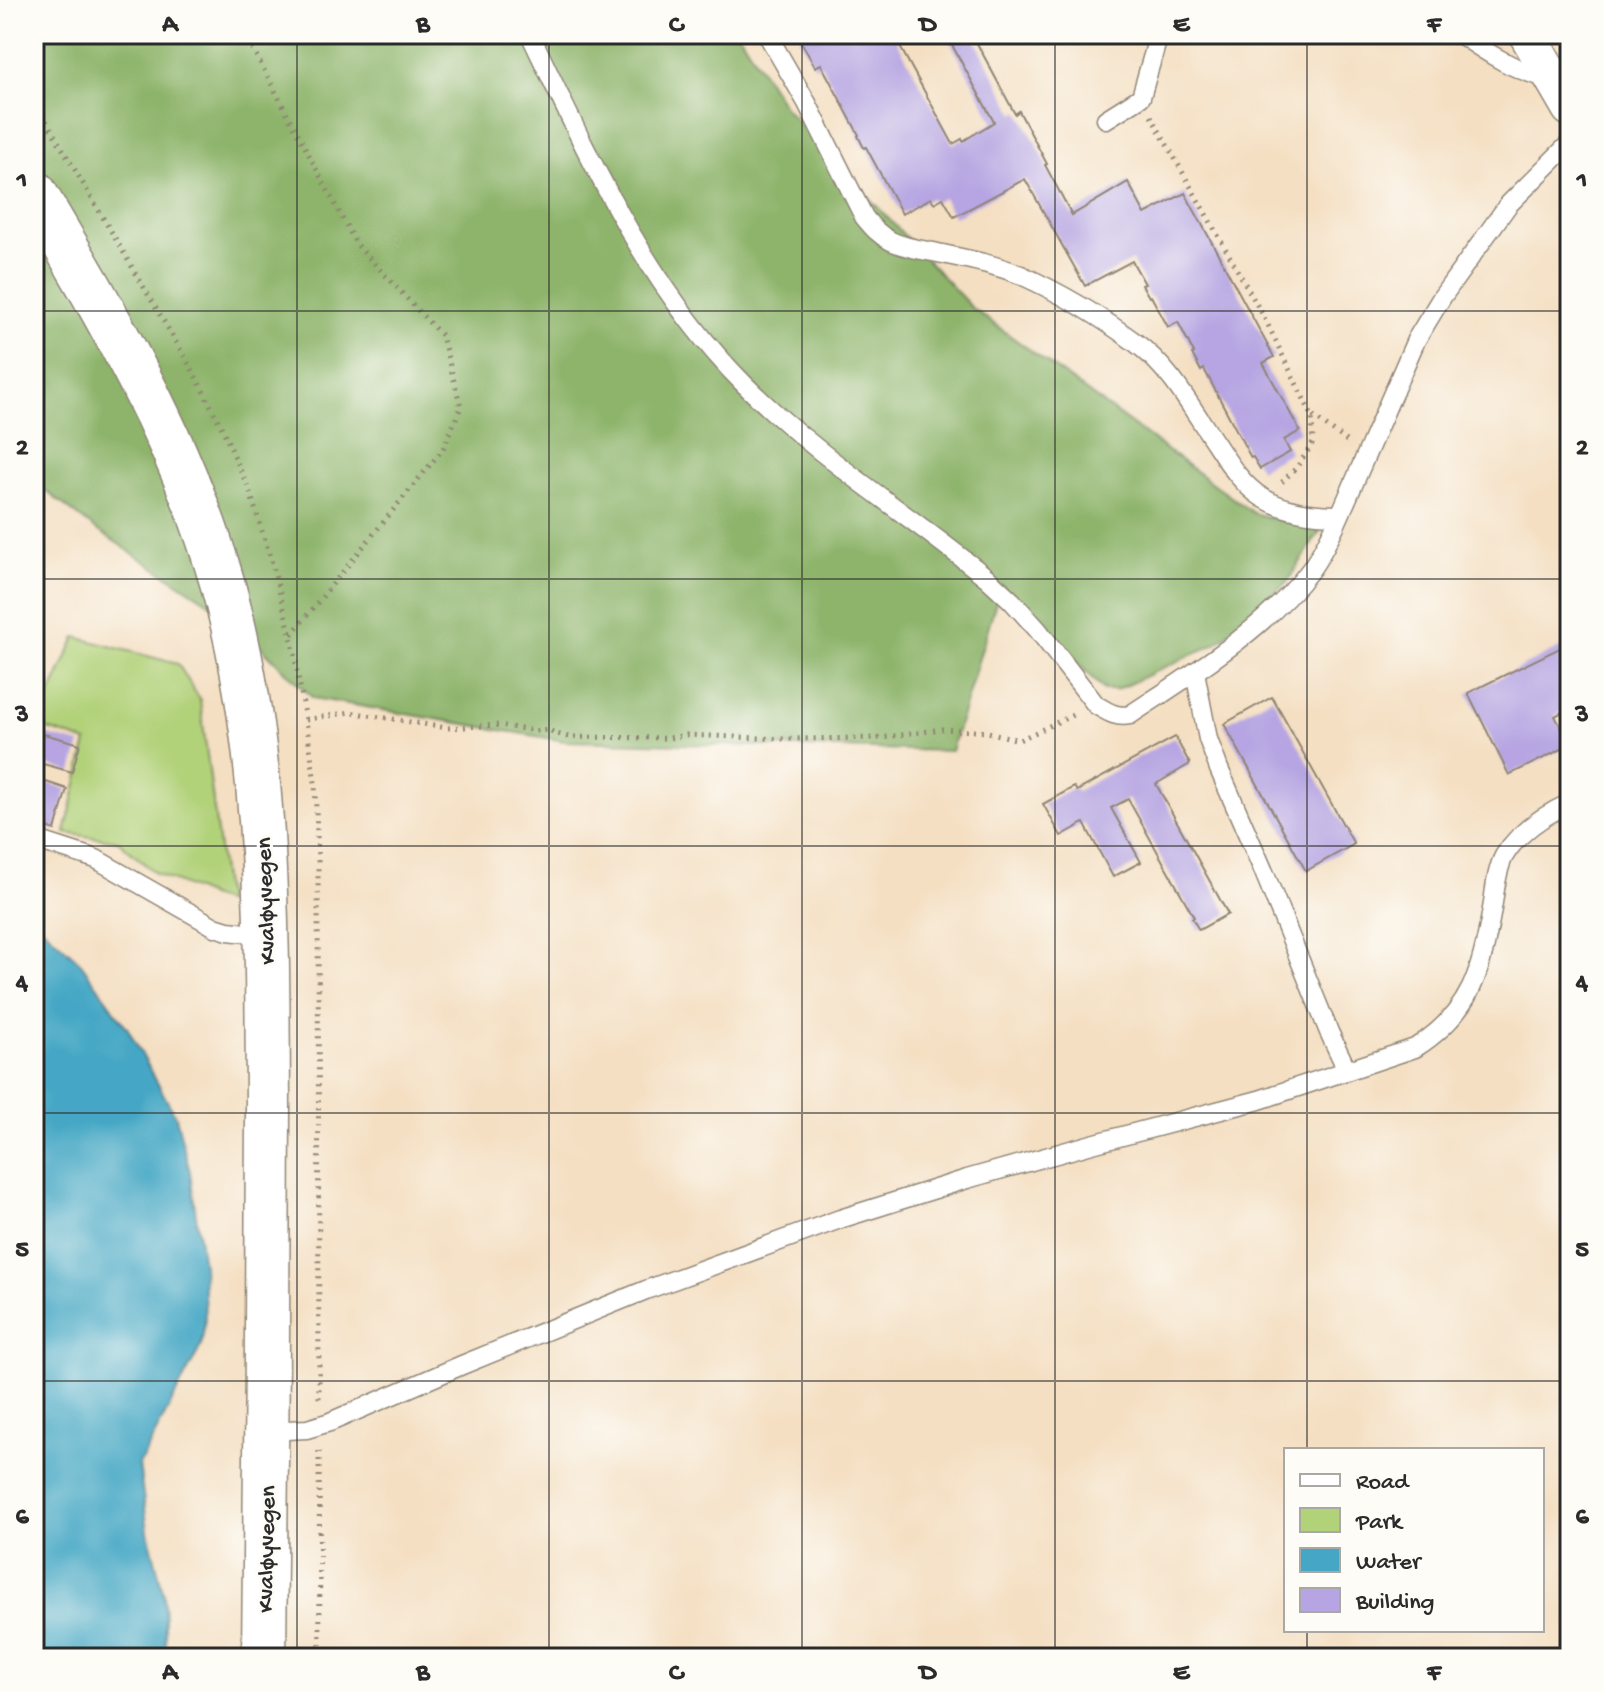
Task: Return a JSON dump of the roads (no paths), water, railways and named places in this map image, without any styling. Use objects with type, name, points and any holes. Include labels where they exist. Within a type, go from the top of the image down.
[{"type":"street","points":[[1527,34],[1570,108]]},
{"type":"street","name":"Kvaløyvegen","points":[[34,192],[106,315],[160,419],[183,473],[209,540],[236,639],[256,754],[265,935],[268,1094],[264,1658]]},
{"type":"lane","points":[[530,34],[627,230],[654,273],[712,349],[776,415],[952,550],[1012,601],[1096,705],[1121,717],[1130,715],[1224,651],[1294,590],[1313,567],[1340,515],[1416,340],[1442,297],[1508,205],[1570,143]]},
{"type":"lane","points":[[767,34],[807,103],[864,217],[875,231],[892,242],[986,263],[1021,275],[1064,297],[1139,345],[1164,368],[1228,462],[1245,483],[1264,499],[1291,510],[1340,515]]},
{"type":"lane","points":[[1106,119],[1141,97],[1159,34]]},
{"type":"lane","points":[[1460,34],[1486,52],[1535,75],[1552,78]]},
{"type":"lane","points":[[1195,672],[1208,739],[1219,769],[1347,1070]]},
{"type":"lane","points":[[266,1431],[307,1429],[330,1422],[646,1290],[840,1219],[981,1175],[1259,1100],[1415,1048],[1456,1013],[1478,974],[1503,858],[1517,838],[1536,822],[1570,803]]},
{"type":"lane","points":[[34,839],[96,859],[215,927],[265,935]]},
{"type":"water","points":[[34,549],[37,625],[34,650]]},
{"type":"water","points":[[34,920],[79,961],[128,1029],[176,1117],[190,1172],[203,1266],[205,1322],[201,1346],[139,1465],[148,1532],[164,1595],[166,1658],[34,1658]]}]
